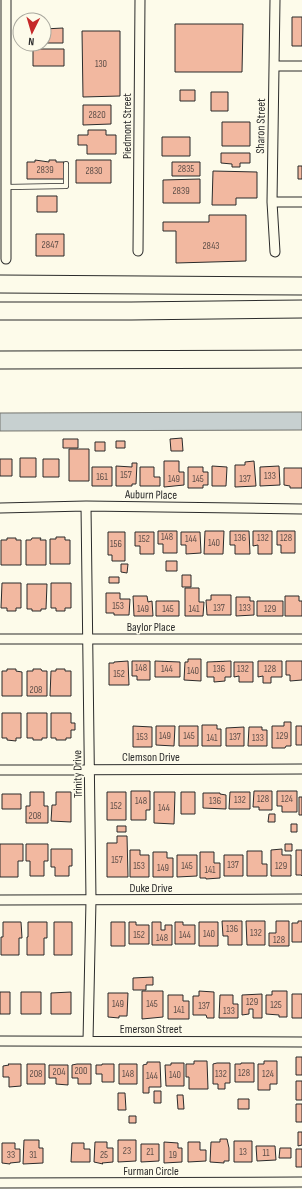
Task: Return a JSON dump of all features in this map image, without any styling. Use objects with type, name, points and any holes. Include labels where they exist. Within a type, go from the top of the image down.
[{"type":"highway","points":[[0,284],[302,286]]},
{"type":"highway","points":[[0,311],[302,309]]},
{"type":"highway","points":[[0,361],[302,359]]},
{"type":"street","points":[[6,0],[6,259]]},
{"type":"street","name":"Piedmont Street","points":[[138,251],[140,0]]},
{"type":"street","name":"Sharon Street","points":[[274,252],[272,202],[275,0]]},
{"type":"street","points":[[274,66],[302,66]]},
{"type":"street","points":[[272,202],[302,202]]},
{"type":"street","name":"Auburn Place","points":[[0,508],[86,506],[302,509]]},
{"type":"street","name":"Trinity Drive","points":[[86,506],[91,900],[88,1041]]},
{"type":"street","name":"Baylor Place","points":[[0,639],[302,639]]},
{"type":"street","name":"Clemson Drive","points":[[0,770],[302,769]]},
{"type":"street","name":"Duke Drive","points":[[0,900],[302,899]]},
{"type":"street","name":"Emerson Street","points":[[0,1041],[302,1042]]},
{"type":"street","name":"Furman Circle","points":[[0,1183],[302,1182]]},
{"type":"lane","points":[[6,187],[66,186],[66,164]]},
{"type":"shaded area","points":[[302,412],[302,430],[0,431],[0,413]]},
{"type":"building","points":[[292,17],[302,17],[302,46],[292,46]]},
{"type":"building","points":[[175,24],[243,24],[242,72],[175,72]]},
{"type":"building","points":[[63,28],[63,43],[52,43],[52,29]]},
{"type":"building","points":[[82,31],[120,31],[120,96],[83,97]]},
{"type":"building","points":[[52,49],[64,49],[64,66],[33,66],[33,52],[52,52]]},
{"type":"building","points":[[180,90],[195,90],[195,101],[180,101]]},
{"type":"building","points":[[211,92],[228,92],[228,111],[211,111]]},
{"type":"building","points":[[83,105],[111,105],[111,124],[83,125]]},
{"type":"building","points":[[222,122],[250,122],[250,146],[222,146]]},
{"type":"building","points":[[88,130],[106,130],[106,135],[116,135],[116,154],[87,154],[87,145],[78,145],[78,135],[88,135]]},
{"type":"building","points":[[162,137],[190,137],[190,156],[162,156]]},
{"type":"building","points":[[221,153],[250,153],[250,163],[240,163],[240,167],[232,167],[232,164],[221,163]]},
{"type":"building","points":[[35,160],[49,162],[49,160],[56,160],[56,162],[64,162],[64,179],[27,179],[27,162],[35,162]]},
{"type":"building","points":[[76,160],[111,160],[111,183],[76,183]]},
{"type":"building","points":[[172,162],[200,162],[200,176],[172,176]]},
{"type":"building","points":[[298,166],[302,166],[302,179],[298,179]]},
{"type":"building","points":[[213,171],[257,172],[257,198],[236,198],[236,205],[212,205]]},
{"type":"building","points":[[200,179],[200,203],[163,203],[163,180]]},
{"type":"building","points":[[37,196],[57,196],[57,212],[37,212]]},
{"type":"building","points":[[209,215],[246,215],[246,261],[176,263],[176,231],[163,231],[163,222],[209,222]]},
{"type":"building","points":[[36,234],[64,234],[64,256],[36,256]]},
{"type":"building","points":[[182,438],[183,451],[171,451],[170,439]]},
{"type":"building","points":[[63,439],[78,439],[78,448],[63,448]]},
{"type":"building","points":[[116,441],[125,441],[125,448],[116,448]]},
{"type":"building","points":[[95,442],[105,442],[105,451],[95,451]]},
{"type":"building","points":[[69,449],[89,449],[89,481],[69,481]]},
{"type":"building","points":[[20,458],[36,458],[36,477],[20,477]]},
{"type":"building","points":[[0,459],[12,459],[12,476],[0,476]]},
{"type":"building","points":[[43,459],[59,459],[59,477],[43,477]]},
{"type":"building","points":[[164,461],[179,461],[179,472],[184,472],[184,485],[164,487]]},
{"type":"building","points":[[254,461],[256,486],[235,487],[235,465],[245,465],[245,462]]},
{"type":"building","points":[[132,463],[137,463],[136,484],[132,484],[132,486],[116,486],[116,466],[132,467]]},
{"type":"building","points":[[212,466],[227,467],[226,486],[212,486]]},
{"type":"building","points":[[279,466],[280,485],[260,486],[260,467]]},
{"type":"building","points":[[92,467],[112,467],[112,486],[92,486]]},
{"type":"building","points":[[140,467],[154,467],[154,477],[160,477],[160,486],[140,486]]},
{"type":"building","points":[[188,467],[203,467],[203,472],[208,472],[208,485],[203,485],[203,488],[188,488]]},
{"type":"building","points":[[284,468],[302,468],[302,488],[290,488],[290,486],[284,485]]},
{"type":"building","points":[[158,531],[177,531],[177,553],[163,553],[163,544],[158,544]]},
{"type":"building","points":[[205,531],[224,531],[223,554],[204,554]]},
{"type":"building","points":[[230,531],[249,531],[250,554],[235,554],[235,545],[230,545]]},
{"type":"building","points":[[253,531],[272,531],[272,554],[258,554],[258,545],[253,546]]},
{"type":"building","points":[[277,531],[295,531],[295,553],[281,553],[281,545],[277,545]]},
{"type":"building","points":[[108,532],[125,532],[125,561],[112,561],[112,555],[108,555]]},
{"type":"building","points":[[135,532],[154,532],[154,554],[140,554],[140,546],[135,546]]},
{"type":"building","points":[[181,532],[200,532],[201,553],[186,554],[186,545],[181,545]]},
{"type":"building","points":[[56,537],[65,537],[65,540],[70,540],[70,564],[50,564],[50,539],[56,539]]},
{"type":"building","points":[[7,538],[16,538],[16,540],[21,540],[21,565],[1,565],[1,540],[7,540]]},
{"type":"building","points":[[32,538],[41,538],[40,540],[46,540],[46,565],[26,565],[26,540],[31,540]]},
{"type":"building","points":[[166,561],[177,561],[177,571],[166,571]]},
{"type":"building","points":[[121,564],[128,564],[127,573],[121,572]]},
{"type":"building","points":[[182,575],[191,575],[191,587],[182,587]]},
{"type":"building","points":[[109,577],[119,577],[119,583],[109,583]]},
{"type":"building","points":[[2,583],[21,583],[21,608],[16,608],[16,611],[7,611],[7,608],[1,608]]},
{"type":"building","points":[[51,583],[71,583],[71,608],[65,608],[65,611],[56,611],[56,608],[51,608]]},
{"type":"building","points":[[27,584],[47,584],[46,609],[41,609],[41,611],[32,611],[32,609],[27,609]]},
{"type":"building","points":[[185,588],[199,588],[199,602],[204,602],[203,616],[185,616]]},
{"type":"building","points":[[106,593],[120,593],[120,599],[130,599],[129,615],[114,615],[114,613],[106,613]]},
{"type":"building","points":[[211,595],[231,595],[231,615],[207,615],[206,600],[211,600]]},
{"type":"building","points":[[133,596],[147,596],[148,602],[152,601],[153,616],[134,616]]},
{"type":"building","points":[[285,596],[299,596],[299,601],[302,601],[302,616],[285,616]]},
{"type":"building","points":[[236,597],[250,597],[250,601],[254,601],[254,615],[236,616]]},
{"type":"building","points":[[156,601],[179,601],[179,616],[156,616]]},
{"type":"building","points":[[257,601],[283,601],[283,616],[257,616]]},
{"type":"building","points":[[188,659],[201,659],[201,681],[184,680],[185,662],[188,662]]},
{"type":"building","points":[[128,661],[129,685],[109,685],[109,663]]},
{"type":"building","points":[[132,661],[150,661],[150,680],[137,680],[137,676],[132,676]]},
{"type":"building","points":[[155,661],[180,662],[180,677],[155,677]]},
{"type":"building","points":[[231,661],[231,677],[225,677],[225,681],[214,682],[214,677],[207,677],[207,662]]},
{"type":"building","points":[[258,661],[282,661],[282,677],[271,677],[271,683],[263,683],[263,676],[258,677]]},
{"type":"building","points":[[286,661],[302,661],[302,680],[290,681],[290,675],[286,675]]},
{"type":"building","points":[[234,662],[253,662],[253,682],[239,682],[239,676],[234,677]]},
{"type":"building","points":[[7,669],[16,669],[16,671],[22,672],[22,696],[2,696],[2,671],[7,671]]},
{"type":"building","points":[[33,669],[47,671],[47,696],[27,696],[27,671],[33,671]]},
{"type":"building","points":[[56,669],[71,671],[71,696],[50,696],[51,671],[56,671]]},
{"type":"building","points":[[2,713],[21,713],[21,738],[16,738],[16,741],[2,738]]},
{"type":"building","points":[[27,713],[47,713],[47,738],[42,738],[42,740],[33,740],[33,738],[27,738]]},
{"type":"building","points":[[51,713],[71,713],[71,723],[75,723],[75,730],[71,730],[71,738],[66,738],[66,740],[56,740],[56,738],[51,738]]},
{"type":"building","points":[[284,722],[291,722],[291,746],[286,746],[285,748],[272,748],[272,726],[284,726]]},
{"type":"building","points":[[202,725],[217,725],[217,729],[221,729],[221,746],[202,746]]},
{"type":"building","points":[[133,726],[152,727],[152,747],[133,747]]},
{"type":"building","points":[[156,726],[175,726],[174,746],[156,745]]},
{"type":"building","points":[[179,726],[198,726],[198,746],[179,746]]},
{"type":"building","points":[[296,726],[302,726],[302,745],[296,745]]},
{"type":"building","points":[[244,727],[244,746],[226,746],[226,728]]},
{"type":"building","points":[[249,727],[262,727],[262,730],[267,730],[267,746],[248,746]]},
{"type":"building","points":[[131,791],[150,791],[150,810],[146,810],[146,820],[131,820]]},
{"type":"building","points":[[254,791],[272,791],[272,810],[259,810],[259,807],[253,807]]},
{"type":"building","points":[[277,791],[297,791],[297,812],[282,812],[282,806],[277,806]]},
{"type":"building","points":[[30,792],[44,792],[44,806],[48,806],[48,823],[26,823],[26,806],[30,806]]},
{"type":"building","points":[[56,792],[71,792],[71,822],[51,821],[52,805],[56,805]]},
{"type":"building","points":[[107,792],[126,792],[126,820],[107,820]]},
{"type":"building","points":[[154,792],[175,792],[174,824],[154,823]]},
{"type":"building","points":[[181,792],[195,792],[195,814],[181,814]]},
{"type":"building","points":[[230,792],[250,792],[250,809],[229,809]]},
{"type":"building","points":[[203,793],[220,793],[226,795],[226,809],[203,808]]},
{"type":"building","points":[[2,794],[21,794],[21,809],[2,809]]},
{"type":"building","points":[[299,797],[302,797],[302,815],[299,815]]},
{"type":"building","points":[[269,814],[275,814],[275,822],[268,822]]},
{"type":"building","points":[[291,824],[297,824],[297,832],[291,832]]},
{"type":"building","points":[[117,826],[126,826],[126,832],[117,832]]},
{"type":"building","points":[[117,836],[127,836],[128,877],[107,877],[107,843],[117,843]]},
{"type":"building","points":[[0,844],[23,844],[23,861],[18,861],[18,877],[0,877]]},
{"type":"building","points":[[26,844],[48,844],[48,861],[44,861],[44,876],[30,876],[30,861],[26,861]]},
{"type":"building","points":[[285,844],[292,844],[292,851],[285,851]]},
{"type":"building","points":[[51,849],[72,849],[72,866],[69,866],[69,876],[55,876],[55,867],[51,867]]},
{"type":"building","points":[[282,849],[282,855],[291,855],[291,876],[271,876],[271,850]]},
{"type":"building","points":[[130,850],[140,850],[140,855],[149,855],[149,877],[130,877]]},
{"type":"building","points":[[296,850],[302,850],[302,876],[296,875]]},
{"type":"building","points":[[247,851],[262,851],[262,864],[267,864],[267,876],[247,876]]},
{"type":"building","points":[[153,852],[167,852],[167,858],[173,858],[173,877],[153,877]]},
{"type":"building","points":[[200,852],[214,852],[214,863],[220,863],[220,878],[200,878]]},
{"type":"building","points":[[177,855],[197,855],[197,876],[177,877]]},
{"type":"building","points":[[224,855],[243,855],[243,876],[224,876]]},
{"type":"building","points":[[222,921],[242,921],[242,945],[228,945],[228,936],[223,936]]},
{"type":"building","points":[[246,921],[265,921],[265,945],[247,945]]},
{"type":"building","points":[[276,921],[289,921],[289,946],[269,946],[269,933],[276,933]]},
{"type":"building","points":[[298,921],[302,921],[302,942],[292,942],[292,923],[298,923]]},
{"type":"building","points":[[3,922],[21,922],[22,938],[19,938],[19,955],[1,955]]},
{"type":"building","points":[[28,922],[47,922],[47,938],[44,938],[44,955],[27,955]]},
{"type":"building","points":[[54,922],[72,922],[72,955],[54,955]]},
{"type":"building","points":[[111,922],[125,922],[125,946],[111,946]]},
{"type":"building","points":[[129,922],[136,922],[136,925],[149,925],[149,944],[129,944]]},
{"type":"building","points":[[152,922],[161,922],[161,930],[165,930],[165,925],[172,925],[172,945],[152,945]]},
{"type":"building","points":[[175,922],[183,922],[183,925],[195,925],[195,944],[175,944]]},
{"type":"building","points":[[199,922],[218,922],[218,946],[199,946]]},
{"type":"building","points":[[153,977],[153,985],[146,985],[146,990],[133,990],[133,978]]},
{"type":"building","points":[[142,991],[163,991],[163,1017],[142,1019]]},
{"type":"building","points":[[199,991],[214,992],[214,1018],[207,1018],[206,1015],[193,1015],[193,996],[199,996]]},
{"type":"building","points":[[272,991],[287,991],[287,1017],[266,1014],[266,995],[272,995]]},
{"type":"building","points":[[0,992],[10,992],[10,1014],[0,1014]]},
{"type":"building","points":[[21,992],[41,992],[41,1014],[21,1014]]},
{"type":"building","points":[[71,992],[71,1014],[51,1014],[51,993]]},
{"type":"building","points":[[108,993],[128,993],[127,1016],[119,1016],[119,1018],[108,1017]]},
{"type":"building","points":[[262,994],[262,1018],[253,1018],[253,1009],[249,1009],[249,1014],[242,1015],[242,995]]},
{"type":"building","points":[[292,994],[302,994],[302,1018],[292,1018]]},
{"type":"building","points":[[168,995],[183,995],[183,1001],[189,1001],[189,1019],[168,1019]]},
{"type":"building","points":[[220,995],[233,995],[233,1004],[238,1004],[238,1018],[219,1018]]},
{"type":"building","points":[[296,1057],[302,1057],[302,1075],[296,1075]]},
{"type":"building","points":[[194,1061],[207,1061],[208,1089],[189,1089],[189,1077],[186,1077],[186,1064],[194,1064]]},
{"type":"building","points":[[264,1061],[277,1061],[277,1084],[270,1084],[270,1090],[258,1090],[258,1064],[264,1064]]},
{"type":"building","points":[[147,1062],[160,1062],[161,1087],[149,1087],[149,1093],[143,1093],[143,1065],[147,1064]]},
{"type":"building","points":[[171,1063],[184,1063],[184,1086],[166,1086],[165,1065],[171,1065]]},
{"type":"building","points":[[230,1063],[230,1083],[225,1083],[225,1089],[218,1089],[218,1084],[213,1084],[213,1064]]},
{"type":"building","points":[[254,1063],[254,1082],[235,1082],[235,1064]]},
{"type":"building","points":[[8,1064],[21,1064],[21,1086],[9,1087],[9,1077],[3,1077],[3,1066],[9,1065]]},
{"type":"building","points":[[27,1064],[45,1064],[45,1084],[27,1084]]},
{"type":"building","points":[[91,1064],[91,1084],[78,1084],[78,1078],[72,1078],[72,1065]]},
{"type":"building","points":[[114,1064],[114,1082],[102,1082],[102,1074],[96,1074],[96,1065]]},
{"type":"building","points":[[119,1064],[137,1064],[137,1084],[119,1084]]},
{"type":"building","points":[[49,1065],[68,1065],[68,1085],[56,1084],[56,1078],[49,1078]]},
{"type":"building","points":[[296,1081],[302,1081],[302,1100],[296,1100]]},
{"type":"building","points":[[154,1091],[161,1091],[161,1103],[154,1103]]},
{"type":"building","points":[[118,1093],[125,1093],[126,1110],[118,1110]]},
{"type":"building","points":[[177,1095],[183,1095],[184,1109],[178,1109]]},
{"type":"building","points":[[238,1099],[249,1099],[249,1109],[238,1109]]},
{"type":"building","points":[[296,1104],[302,1104],[302,1122],[296,1122]]},
{"type":"building","points":[[129,1116],[136,1116],[136,1123],[129,1123]]},
{"type":"building","points":[[298,1132],[302,1132],[302,1145],[298,1146]]},
{"type":"building","points":[[220,1139],[227,1139],[229,1161],[224,1161],[224,1163],[210,1162],[211,1142],[220,1142]]},
{"type":"building","points":[[24,1140],[39,1140],[39,1148],[43,1148],[43,1163],[23,1164]]},
{"type":"building","points":[[118,1140],[136,1140],[136,1161],[118,1162]]},
{"type":"building","points":[[234,1141],[252,1141],[252,1162],[234,1162]]},
{"type":"building","points":[[95,1142],[107,1142],[107,1148],[113,1148],[113,1162],[102,1163],[103,1164],[94,1162]]},
{"type":"building","points":[[164,1142],[178,1143],[178,1148],[182,1148],[182,1162],[164,1163]]},
{"type":"building","points":[[188,1142],[200,1142],[200,1150],[206,1150],[206,1161],[188,1162]]},
{"type":"building","points":[[2,1143],[15,1143],[15,1149],[20,1149],[20,1162],[10,1164],[2,1163]]},
{"type":"building","points":[[72,1143],[84,1143],[84,1149],[90,1149],[90,1162],[71,1162]]},
{"type":"building","points":[[141,1144],[159,1144],[159,1161],[141,1162]]},
{"type":"building","points":[[256,1146],[275,1146],[276,1160],[257,1161]]},
{"type":"building","points":[[280,1148],[291,1148],[291,1158],[279,1158]]},
{"type":"building","points":[[296,1149],[302,1149],[302,1167],[296,1167]]}]
